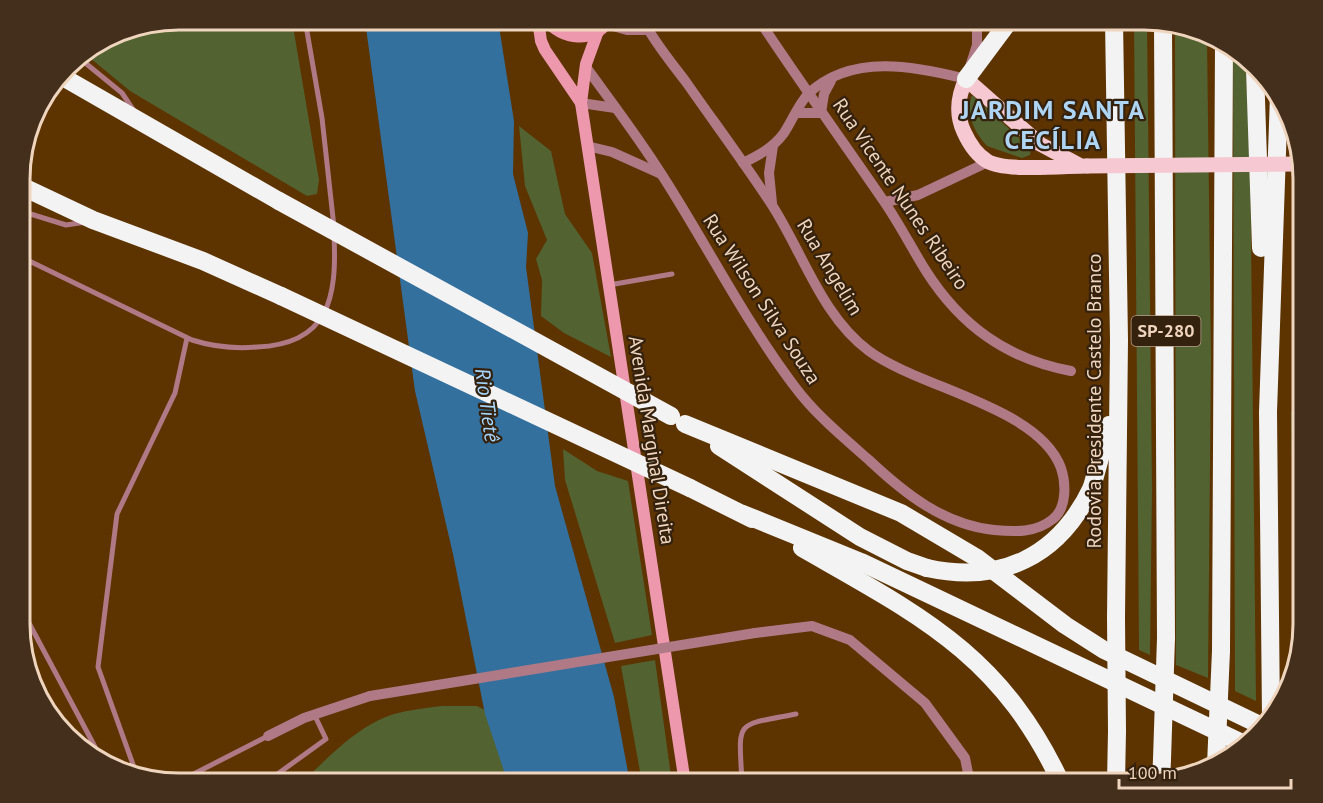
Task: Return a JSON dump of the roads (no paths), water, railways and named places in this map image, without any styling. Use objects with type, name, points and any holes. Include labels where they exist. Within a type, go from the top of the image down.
[{"type":"highway","points":[[966,79],[1003,30]]},
{"type":"highway","name":"Rodovia Presidente Castelo Branco","points":[[1114,30],[1119,340],[1116,773]]},
{"type":"highway","name":"SP-280","points":[[1161,772],[1166,638],[1163,31]]},
{"type":"highway","name":"SP-280","points":[[1216,754],[1221,651],[1224,53]]},
{"type":"highway","points":[[68,80],[279,201],[678,420],[860,537],[907,561],[949,573],[981,573],[1028,558],[1059,537],[1076,517],[1092,487],[1110,422],[1119,340]]},
{"type":"highway","points":[[1255,81],[1268,412],[1271,703]]},
{"type":"highway","points":[[1268,412],[1278,115]]},
{"type":"highway","points":[[30,190],[93,220],[203,261],[281,296],[736,510],[861,562],[1237,740]]},
{"type":"highway","points":[[678,420],[901,513],[977,558],[1065,625],[1104,650],[1255,722]]},
{"type":"highway","points":[[736,510],[914,613],[965,650],[1020,711],[1056,773]]},
{"type":"main road","name":"Avenida Marginal Direita","points":[[540,30],[545,50],[581,102]]},
{"type":"main road","points":[[557,30],[562,34],[574,37],[592,30]]},
{"type":"main road","name":"Avenida Marginal Direita","points":[[602,30],[586,68],[581,102],[683,773]]},
{"type":"main road","points":[[1084,166],[1040,144],[966,79],[960,92],[960,123],[974,149],[988,162],[1034,168],[1292,164]]},
{"type":"main road","points":[[1034,168],[1039,157],[1040,144]]},
{"type":"street","points":[[627,30],[648,30]]},
{"type":"street","name":"Rua Angelim","points":[[648,30],[773,206],[826,299],[858,342],[895,366],[1008,417],[1030,430],[1047,445],[1058,459],[1064,476],[1064,501],[1058,516],[1042,527],[1028,531]]},
{"type":"street","name":"Rua Vicente Nunes Ribeiro","points":[[766,30],[808,95],[885,202],[927,273],[951,305],[993,343],[1040,365],[1071,371]]},
{"type":"street","points":[[743,163],[773,146],[808,95],[832,78],[853,70],[892,66],[921,68],[966,79],[977,45],[977,30]]},
{"type":"street","name":"Rua Wilson Silva Souza","points":[[586,68],[662,174],[768,348],[810,404],[890,480],[936,512],[979,528],[1028,531]]},
{"type":"street","points":[[796,113],[821,113],[824,94],[832,78]]},
{"type":"street","points":[[581,102],[615,108]]},
{"type":"street","points":[[587,146],[612,152],[662,174]]},
{"type":"street","points":[[773,146],[769,173],[773,206]]},
{"type":"street","points":[[885,202],[918,195],[988,162]]},
{"type":"street","points":[[268,736],[314,714],[370,696],[755,633],[812,626],[850,640],[925,703],[965,758],[968,773]]},
{"type":"lane","points":[[30,261],[187,338],[210,346],[238,348],[285,344],[303,337],[317,326],[328,305],[336,265],[332,197],[307,30]]},
{"type":"lane","points":[[86,63],[122,93],[140,120]]},
{"type":"lane","points":[[30,214],[66,225],[93,220]]},
{"type":"lane","points":[[609,285],[672,274]]},
{"type":"lane","points":[[134,766],[98,667],[111,561],[117,514],[175,393],[187,338]]},
{"type":"lane","points":[[30,625],[95,747]]},
{"type":"lane","points":[[279,773],[326,739],[314,714]]},
{"type":"lane","points":[[742,773],[740,736],[744,727],[752,722],[796,714]]},
{"type":"lane","points":[[196,773],[268,736]]},
{"type":"water","name":"Rio Tietê","points":[[366,30],[500,30],[514,121],[513,174],[528,233],[526,267],[555,486],[614,697],[628,773],[505,773],[485,714],[453,554],[415,391]]},
{"type":"district","name":"JARDIM SANTA CECÍLIA","points":[[1053,125]]}]
